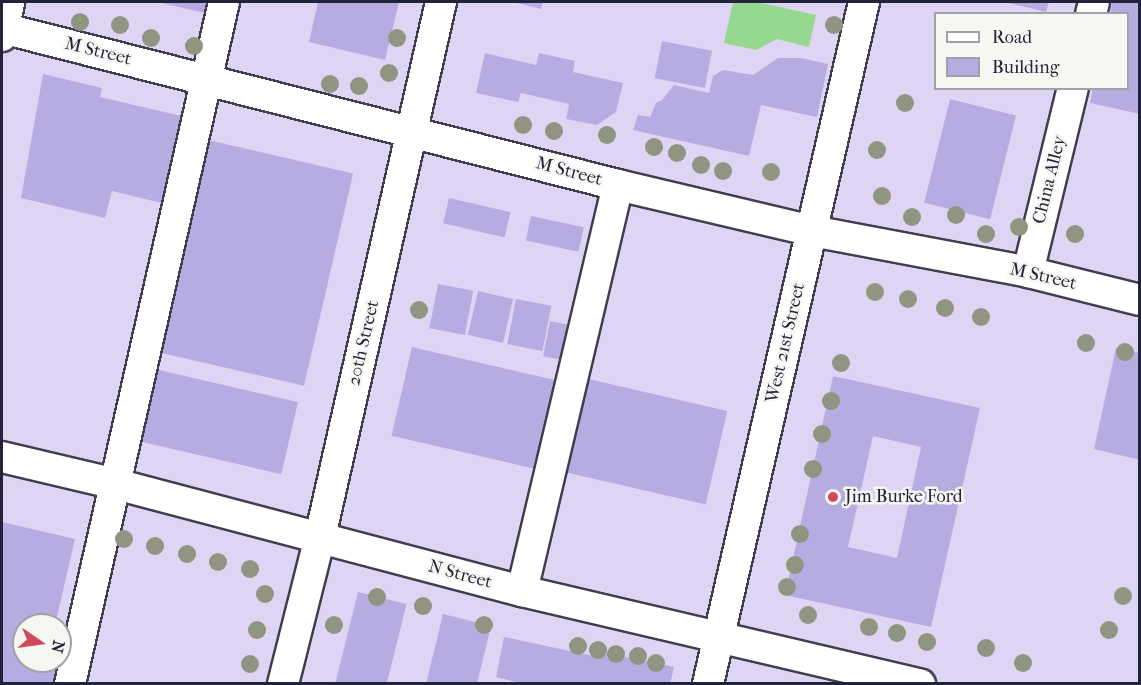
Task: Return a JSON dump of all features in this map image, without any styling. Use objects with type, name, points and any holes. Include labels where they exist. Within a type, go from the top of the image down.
[{"type":"street","points":[[70,684],[224,2]]},
{"type":"street","name":"20th Street","points":[[283,684],[320,537],[441,2]]},
{"type":"street","name":"West 21st Street","points":[[708,684],[864,2]]},
{"type":"street","name":"M Street","points":[[4,24],[618,185],[812,231],[1028,272],[1140,300]]},
{"type":"street","name":"China Alley","points":[[1028,272],[1073,90]]},
{"type":"street","points":[[522,591],[618,185]]},
{"type":"street","name":"N Street","points":[[2,457],[116,484],[522,591],[920,684]]},
{"type":"shaded area","points":[[2,2],[1139,2],[1139,683],[2,683]]},
{"type":"green space","points":[[733,2],[758,2],[816,15],[809,47],[777,39],[756,50],[724,43]]},
{"type":"building","points":[[158,2],[216,2],[213,15]]},
{"type":"building","points":[[318,2],[399,2],[385,60],[309,42]]},
{"type":"building","points":[[513,2],[543,2],[541,9]]},
{"type":"building","points":[[1004,2],[1049,2],[1046,12]]},
{"type":"building","points":[[1112,2],[1140,2],[1140,114],[1090,103],[1093,90],[1129,90],[1129,12],[1110,12]]},
{"type":"building","points":[[662,41],[712,51],[705,88],[655,78]]},
{"type":"building","points":[[485,53],[536,65],[539,53],[575,61],[573,72],[623,83],[616,112],[597,125],[566,119],[569,104],[521,93],[518,102],[476,93]]},
{"type":"building","points":[[778,58],[801,58],[828,64],[817,117],[761,105],[749,156],[633,130],[638,115],[650,117],[656,103],[662,100],[674,85],[709,93],[713,76],[723,70],[753,75]]},
{"type":"building","points":[[43,74],[102,88],[100,97],[190,118],[170,205],[112,191],[105,218],[21,198]]},
{"type":"building","points":[[950,99],[1016,115],[990,219],[924,203]]},
{"type":"building","points":[[204,139],[353,173],[304,386],[155,351]]},
{"type":"building","points":[[449,198],[510,212],[505,238],[443,223]]},
{"type":"building","points":[[531,216],[584,227],[579,252],[526,240]]},
{"type":"building","points":[[438,284],[473,291],[465,335],[429,328]]},
{"type":"building","points":[[478,291],[513,299],[503,343],[468,335]]},
{"type":"building","points":[[516,299],[551,306],[543,351],[507,344]]},
{"type":"building","points":[[550,321],[580,327],[574,362],[543,356]]},
{"type":"building","points":[[412,347],[558,381],[538,469],[392,436]]},
{"type":"building","points":[[1116,348],[1140,353],[1140,460],[1094,449]]},
{"type":"building","points":[[146,367],[298,402],[281,474],[129,439]]},
{"type":"building","name":"Jim Burke Ford","points":[[833,376],[980,408],[931,627],[785,595]],"holes":[[[873,436],[921,447],[897,558],[848,547]]]},
{"type":"building","points":[[584,378],[727,411],[706,505],[562,472]]},
{"type":"building","points":[[2,522],[75,539],[58,613],[12,613],[12,673],[61,673],[59,684],[2,684]]},
{"type":"building","points":[[358,592],[407,604],[387,684],[335,684]]},
{"type":"building","points":[[443,614],[491,626],[477,684],[426,684]]},
{"type":"building","points":[[504,637],[593,656],[594,650],[674,667],[670,684],[524,684],[496,677]]},
{"type":"place","name":"Jim Burke Ford","points":[[833,497]]}]
